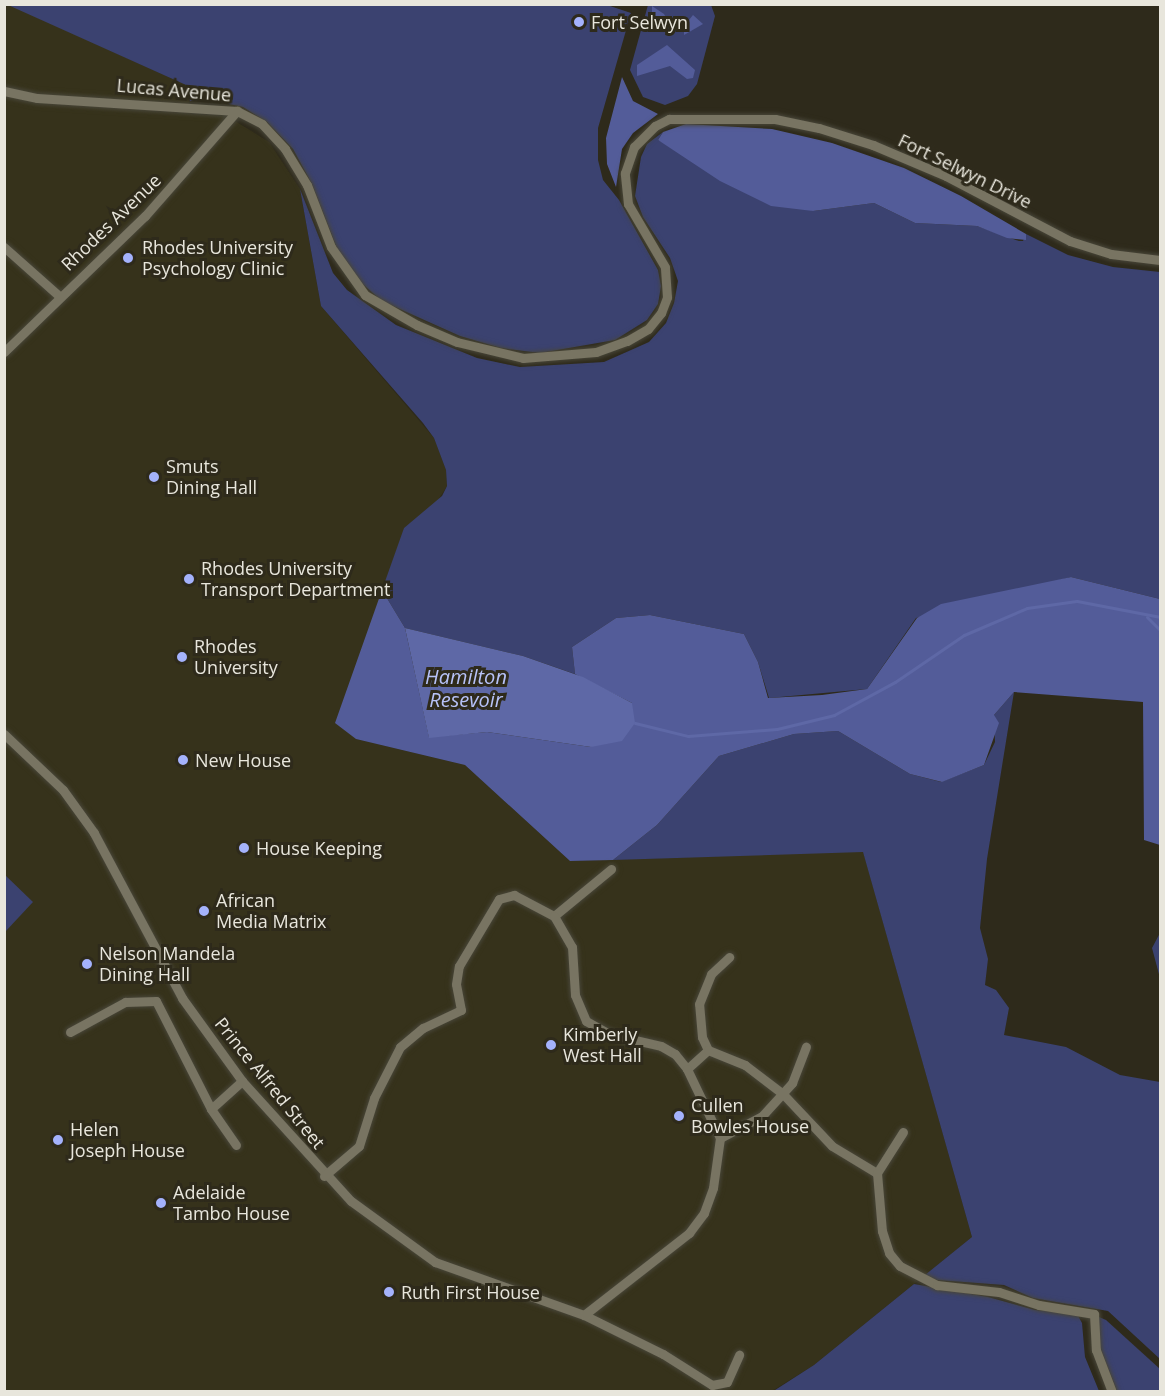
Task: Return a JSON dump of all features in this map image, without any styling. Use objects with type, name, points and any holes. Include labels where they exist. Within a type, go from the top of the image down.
[{"type":"street","name":"Lucas Avenue","points":[[4,91],[37,98],[237,111],[262,124],[274,136],[307,185]]},
{"type":"street","name":"Rhodes Avenue","points":[[4,352],[59,296],[145,216],[237,111]]},
{"type":"street","name":"Fort Selwyn Drive","points":[[307,185],[331,247],[365,295],[417,325],[457,342],[523,358],[596,352],[627,341],[648,329],[661,313],[667,297],[665,267],[628,204],[625,173],[639,142],[669,119],[776,119],[819,128],[873,145],[946,176],[1070,241],[1111,254],[1161,260]]},
{"type":"street","points":[[4,247],[59,296]]},
{"type":"street","name":"Prince Alfred Street","points":[[4,734],[63,790],[94,833],[182,998],[242,1081],[324,1176],[384,1227],[435,1262],[584,1315],[663,1354],[712,1385],[727,1382],[739,1355]]},
{"type":"street","points":[[554,916],[611,869]]},
{"type":"street","points":[[324,1176],[359,1146],[374,1098],[400,1047],[423,1028],[461,1010],[456,984],[459,966],[499,899],[514,895],[554,916],[572,947],[575,995],[586,1021],[609,1034],[661,1046],[687,1069],[720,1138],[713,1188],[704,1213],[689,1233],[584,1315]]},
{"type":"street","points":[[729,957],[711,974],[699,1004],[702,1037],[708,1050],[745,1065],[783,1094],[832,1146],[877,1173]]},
{"type":"street","points":[[70,1032],[125,1002],[156,1001],[212,1109],[236,1145]]},
{"type":"street","points":[[720,1138],[762,1116],[783,1094],[806,1047]]},
{"type":"street","points":[[687,1069],[708,1050]]},
{"type":"street","points":[[212,1109],[242,1081]]},
{"type":"street","points":[[903,1132],[877,1173],[882,1231],[889,1253],[900,1266],[938,1285],[999,1292],[1040,1305],[1094,1314],[1096,1350],[1112,1392]]},
{"type":"shaded area","name":"Rhodes University","points":[[8,4],[186,85],[191,114],[227,116],[269,142],[300,189],[321,306],[434,438],[446,470],[447,486],[435,505],[404,528],[356,739],[465,765],[570,861],[863,851],[972,1237],[814,1365],[772,1391],[5,1392],[4,5]]},
{"type":"shaded area","points":[[604,4],[631,13],[598,128],[598,160],[603,180],[619,200],[658,270],[661,286],[658,304],[647,320],[615,340],[540,353],[501,348],[460,336],[382,301],[357,279],[340,256],[312,184],[293,149],[267,122],[243,107],[215,101],[190,101],[186,85],[8,5]]},
{"type":"shaded area","points":[[648,5],[711,5],[715,16],[697,84],[688,96],[665,105],[643,97],[630,70]]},
{"type":"shaded area","points":[[652,6],[664,14],[671,27],[652,16]]},
{"type":"shaded area","points":[[693,15],[703,24],[684,35],[684,26]]},
{"type":"shaded area","points":[[667,45],[695,70],[693,78],[687,79],[670,66],[637,76],[637,65]]},
{"type":"shaded area","points":[[622,77],[633,101],[658,114],[633,133],[622,149],[616,187],[607,164],[606,138]]},
{"type":"shaded area","points":[[686,124],[772,129],[832,143],[904,168],[961,196],[1026,234],[1026,240],[1007,238],[977,226],[915,223],[874,203],[813,211],[771,206],[720,181],[658,140],[663,132]]},
{"type":"shaded area","points":[[663,132],[658,140],[813,211],[874,203],[915,223],[977,226],[1019,241],[1023,241],[1026,234],[1068,255],[1113,267],[1160,272],[1160,599],[1071,577],[916,618],[867,689],[769,698],[758,662],[744,634],[650,615],[616,618],[572,647],[575,674],[523,656],[405,628],[382,590],[404,528],[442,496],[447,486],[446,470],[434,438],[423,423],[321,306],[300,189],[333,273],[347,290],[396,325],[477,358],[520,367],[604,362],[649,342],[666,323],[674,303],[678,281],[670,258],[643,217],[635,196],[641,157],[647,144]]},
{"type":"shaded area","points":[[1071,577],[1160,599],[1160,845],[1144,840],[1143,702],[1014,692],[994,715],[999,723],[984,765],[942,782],[910,774],[838,731],[794,734],[719,756],[657,825],[613,860],[570,861],[465,765],[356,739],[335,723],[382,590],[405,628],[429,737],[487,732],[591,747],[632,703],[575,674],[572,647],[616,618],[650,615],[744,634],[758,662],[768,698],[822,695],[867,689],[917,618],[941,604]]},
{"type":"shaded area","points":[[1014,692],[987,859],[980,928],[988,959],[985,985],[996,990],[1009,1008],[1004,1035],[1066,1047],[1120,1075],[1160,1082],[1160,1359],[1108,1311],[1033,1298],[1004,1285],[937,1280],[925,1275],[972,1237],[863,852],[613,860],[657,825],[719,756],[794,734],[838,731],[910,774],[941,782],[984,765],[995,742],[994,715]]},
{"type":"shaded area","points":[[5,875],[33,902],[4,932]]},
{"type":"shaded area","points":[[1160,933],[1160,978],[1152,948]]},
{"type":"shaded area","points":[[914,1284],[988,1297],[1035,1310],[1077,1314],[1082,1323],[1085,1357],[1099,1391],[772,1392],[814,1365]]},
{"type":"shaded area","points":[[1099,1317],[1106,1320],[1160,1369],[1160,1391],[1117,1391],[1098,1342]]},
{"type":"water","name":"Hamilton Resevoir","points":[[405,628],[523,656],[583,677],[632,703],[635,723],[622,741],[591,747],[487,732],[429,738]]},
{"type":"waterway","points":[[635,723],[688,736],[777,729],[834,715],[895,682],[964,635],[1027,608],[1077,601],[1160,617]]},
{"type":"waterway","points":[[1147,617],[1160,630]]},
{"type":"place","name":"Fort Selwyn","points":[[579,22]]},
{"type":"place","name":"Rhodes University Psychology Clinic","points":[[128,258]]},
{"type":"place","name":"Smuts Dining Hall","points":[[154,477]]},
{"type":"place","name":"Rhodes University Transport Department","points":[[189,579]]},
{"type":"place","name":"Rhodes University","points":[[182,657]]},
{"type":"place","name":"New House","points":[[183,760]]},
{"type":"place","name":"House Keeping","points":[[244,848]]},
{"type":"place","name":"African Media Matrix","points":[[204,911]]},
{"type":"place","name":"Nelson Mandela Dining Hall","points":[[87,964]]},
{"type":"place","name":"Kimberly West Hall","points":[[551,1045]]},
{"type":"place","name":"Cullen Bowles House","points":[[679,1116]]},
{"type":"place","name":"Helen Joseph House","points":[[58,1140]]},
{"type":"place","name":"Adelaide Tambo House","points":[[161,1203]]},
{"type":"place","name":"Ruth First House","points":[[389,1292]]}]
